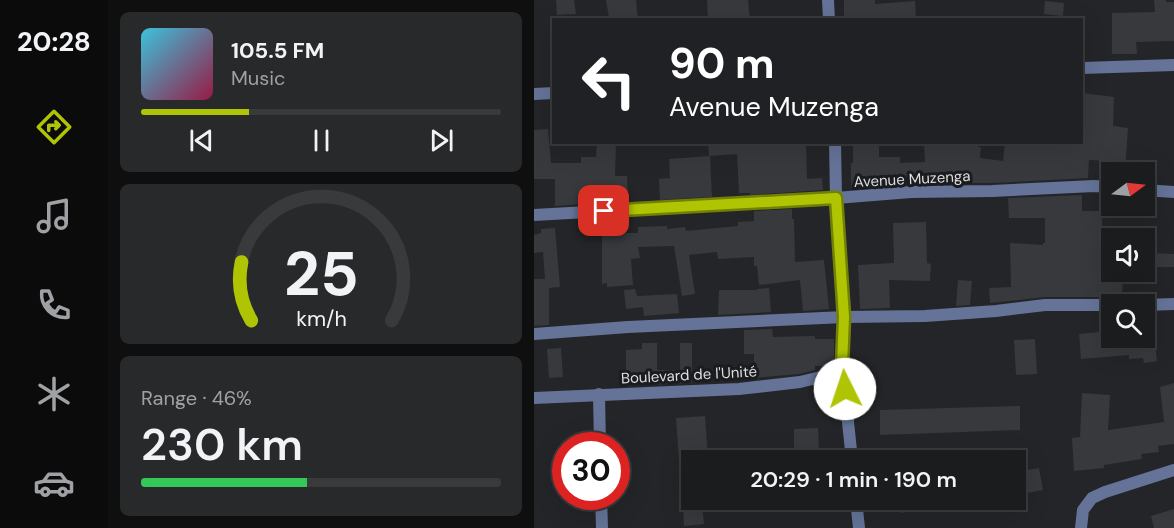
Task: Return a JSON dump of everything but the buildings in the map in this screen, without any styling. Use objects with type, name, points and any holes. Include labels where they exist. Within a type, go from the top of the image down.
[{"type":"street","points":[[828,0],[829,18]]},
{"type":"street","points":[[1083,68],[1174,65]]},
{"type":"street","points":[[534,94],[552,93]]},
{"type":"street","points":[[835,144],[836,198],[844,317],[842,365],[851,450]]},
{"type":"street","name":"Avenue Muzenga","points":[[534,215],[911,192],[1101,186]]},
{"type":"street","points":[[1155,191],[1174,192]]},
{"type":"street","points":[[1155,305],[1174,304]]},
{"type":"street","points":[[534,334],[628,327],[844,317],[925,316],[1045,305],[1101,305]]},
{"type":"street","name":"Boulevard de l'Unité","points":[[534,398],[739,389],[800,382],[825,376],[842,365]]},
{"type":"street","points":[[599,394],[600,432]]},
{"type":"street","points":[[1081,528],[1083,510],[1092,498],[1174,470]]},
{"type":"street","points":[[602,510],[602,528]]},
{"type":"street","points":[[857,510],[859,528]]},
{"type":"route","points":[[604,211],[836,198],[841,250],[844,317],[842,365],[845,389]]}]
